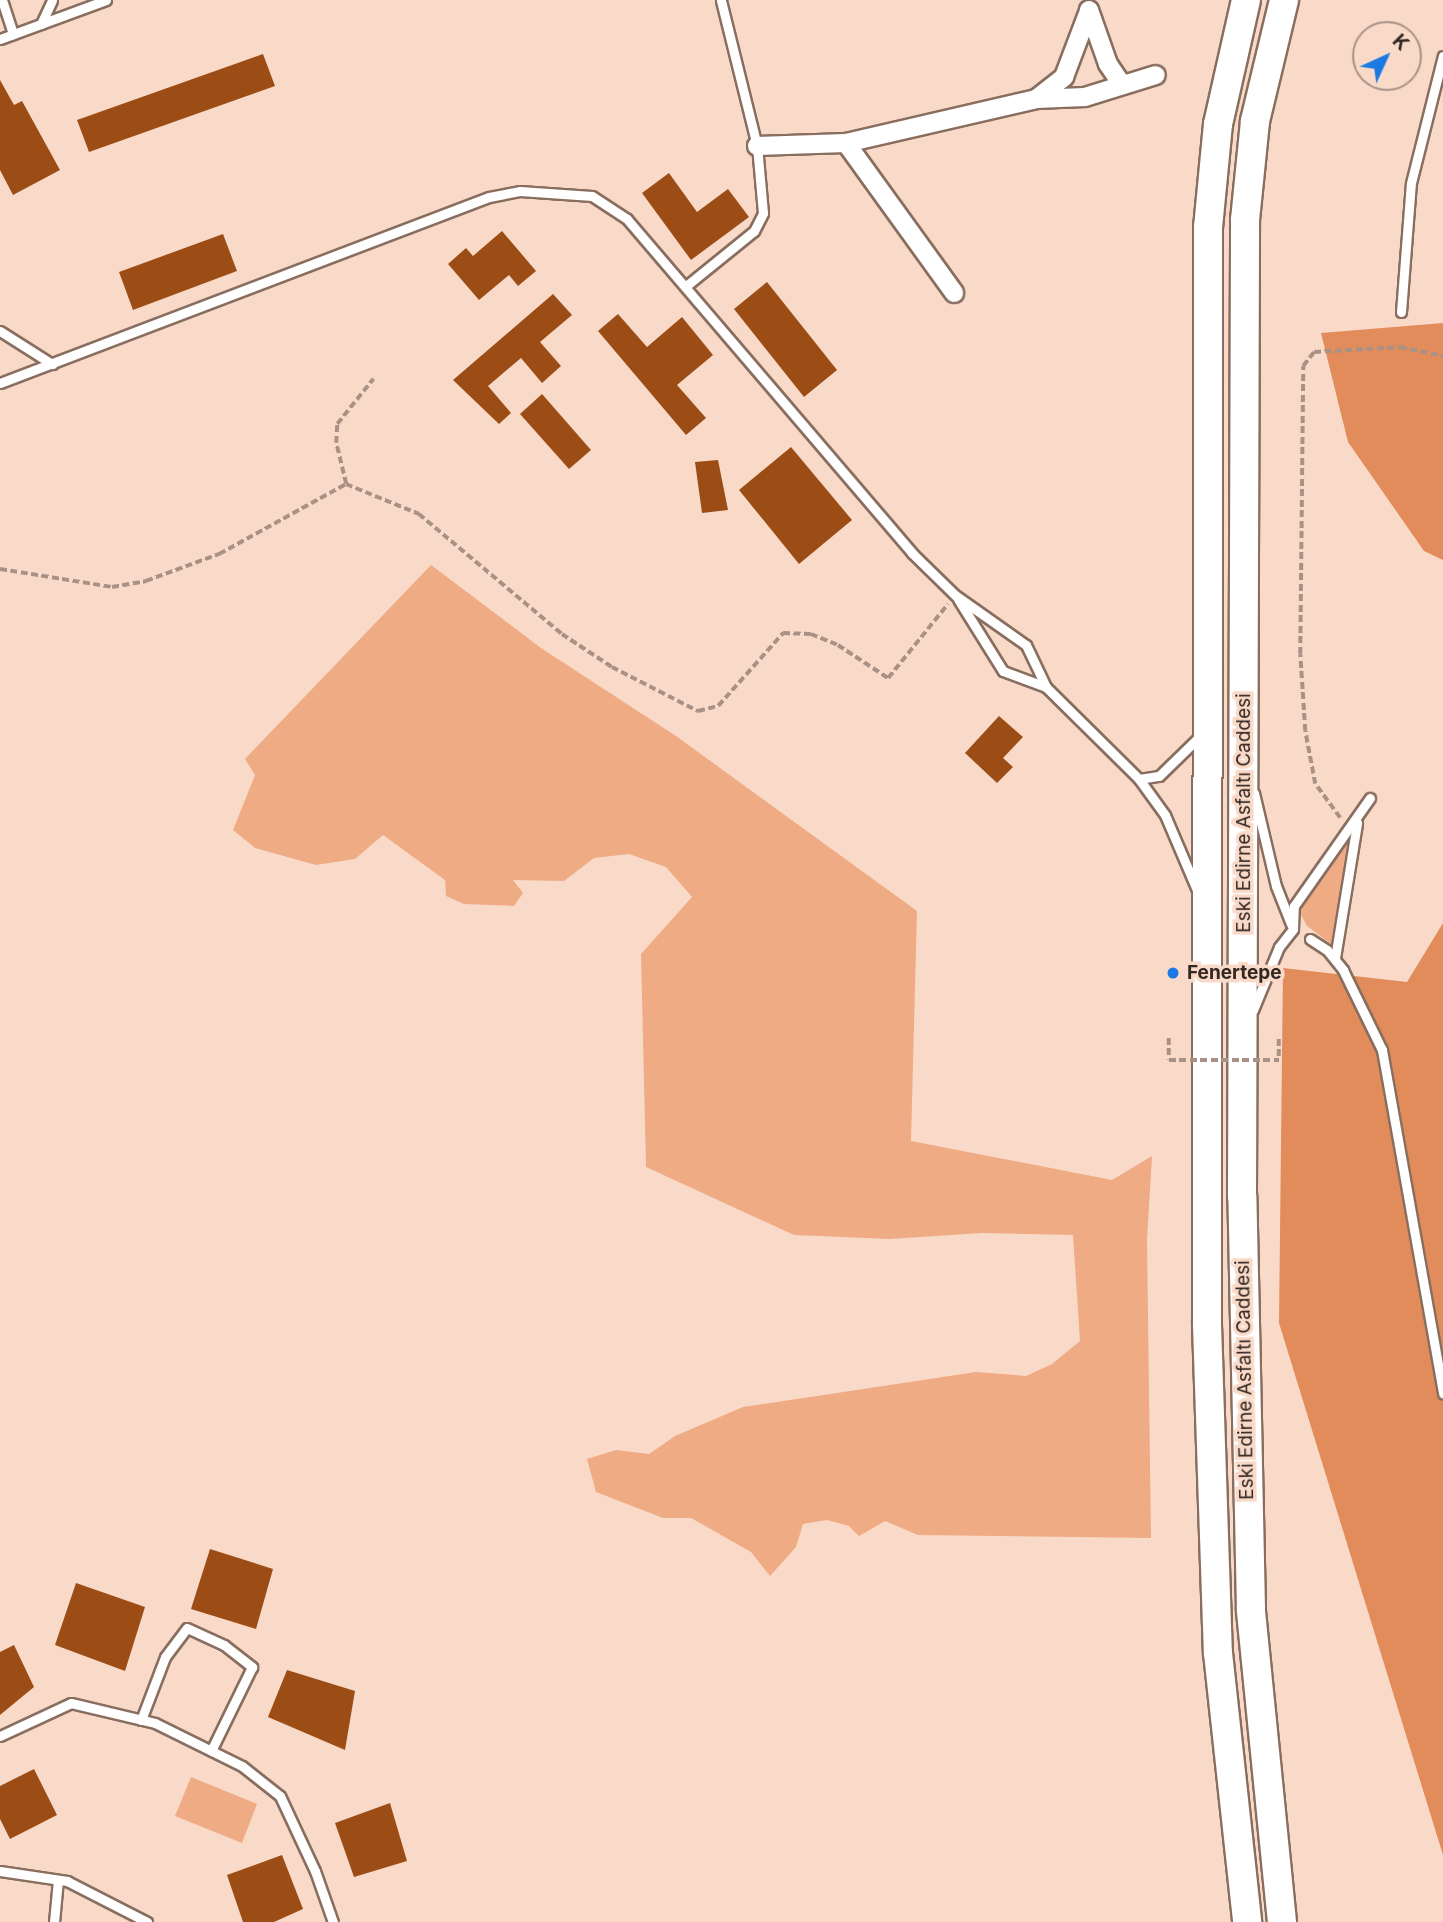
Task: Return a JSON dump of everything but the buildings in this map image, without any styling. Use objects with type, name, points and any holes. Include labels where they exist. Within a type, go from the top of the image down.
[{"type":"highway","name":"Eski Edirne Asfaltı Caddesi","points":[[1246,0],[1218,124],[1208,227],[1208,932],[1210,1484],[1225,1736],[1247,1922]]},
{"type":"highway","name":"Eski Edirne Asfaltı Caddesi","points":[[1282,1922],[1251,1609],[1244,1440],[1244,750],[1245,220],[1255,121],[1284,0]]},
{"type":"street","points":[[1089,6],[1108,64],[1121,83]]},
{"type":"street","points":[[1036,99],[1064,77],[1089,6]]},
{"type":"street","points":[[757,146],[846,142],[1036,99],[1085,97],[1121,83],[1156,75]]},
{"type":"street","points":[[846,142],[954,293]]},
{"type":"lane","points":[[2,0],[13,34]]},
{"type":"lane","points":[[41,24],[52,0]]},
{"type":"lane","points":[[0,39],[106,0]]},
{"type":"lane","points":[[686,286],[758,225],[763,186],[757,146],[721,0]]},
{"type":"lane","points":[[1401,312],[1411,183],[1438,96],[1443,57]]},
{"type":"lane","points":[[0,383],[489,197],[520,191],[576,193],[607,203],[627,219],[686,286],[912,553],[955,595],[1026,645],[1046,687],[1139,779],[1165,814],[1184,852],[1208,932]]},
{"type":"lane","points":[[0,331],[52,364]]},
{"type":"lane","points":[[955,595],[1003,671],[1046,687]]},
{"type":"lane","points":[[1139,779],[1159,776],[1176,764],[1208,727]]},
{"type":"lane","points":[[1244,750],[1276,886],[1293,929]]},
{"type":"lane","points":[[1244,1034],[1268,972],[1293,929],[1294,906],[1351,830],[1370,798]]},
{"type":"lane","points":[[1335,958],[1357,821]]},
{"type":"lane","points":[[1310,939],[1335,958],[1364,1007],[1388,1071],[1443,1394]]},
{"type":"lane","points":[[141,1720],[165,1657],[187,1628],[224,1645],[252,1667],[211,1751]]},
{"type":"lane","points":[[0,1736],[71,1703],[141,1720],[242,1766],[280,1796],[316,1871],[333,1922]]},
{"type":"lane","points":[[0,1871],[58,1880],[147,1922]]},
{"type":"lane","points":[[54,1922],[58,1880]]},
{"type":"path","points":[[1351,830],[1315,784],[1305,731],[1300,654],[1303,366],[1314,352],[1400,347],[1443,356]]},
{"type":"path","points":[[346,484],[336,443],[337,424],[373,379]]},
{"type":"path","points":[[346,484],[419,513],[562,634],[612,667],[698,711],[718,706],[783,633],[811,634],[838,645],[888,678],[955,595]]},
{"type":"path","points":[[0,569],[112,587],[146,581],[219,554],[346,484]]},
{"type":"path","points":[[1169,1038],[1169,1060],[1279,1060],[1279,1039]]},
{"type":"shaded area","points":[[1443,323],[1443,560],[1424,551],[1348,442],[1321,333]]},
{"type":"shaded area","points":[[431,565],[541,648],[676,736],[917,911],[911,1141],[1112,1180],[1152,1156],[1147,1240],[1151,1538],[918,1535],[885,1521],[859,1536],[849,1526],[827,1520],[803,1524],[796,1547],[770,1576],[751,1552],[691,1518],[663,1518],[596,1492],[587,1459],[616,1450],[649,1454],[675,1436],[743,1407],[976,1372],[1026,1376],[1052,1364],[1080,1341],[1073,1235],[982,1233],[889,1239],[794,1235],[646,1167],[641,954],[692,897],[666,867],[629,854],[594,858],[564,881],[513,880],[523,893],[514,906],[464,904],[446,896],[445,880],[383,835],[355,859],[316,865],[255,848],[233,830],[255,775],[245,759]]},
{"type":"shaded area","points":[[1351,836],[1331,944],[1307,926],[1299,911]]},
{"type":"shaded area","points":[[1443,923],[1443,1855],[1279,1323],[1283,968],[1407,982]]},
{"type":"shaded area","points":[[191,1777],[257,1804],[242,1843],[175,1816]]},
{"type":"place","name":"Fenertepe","points":[[1173,973]]}]
